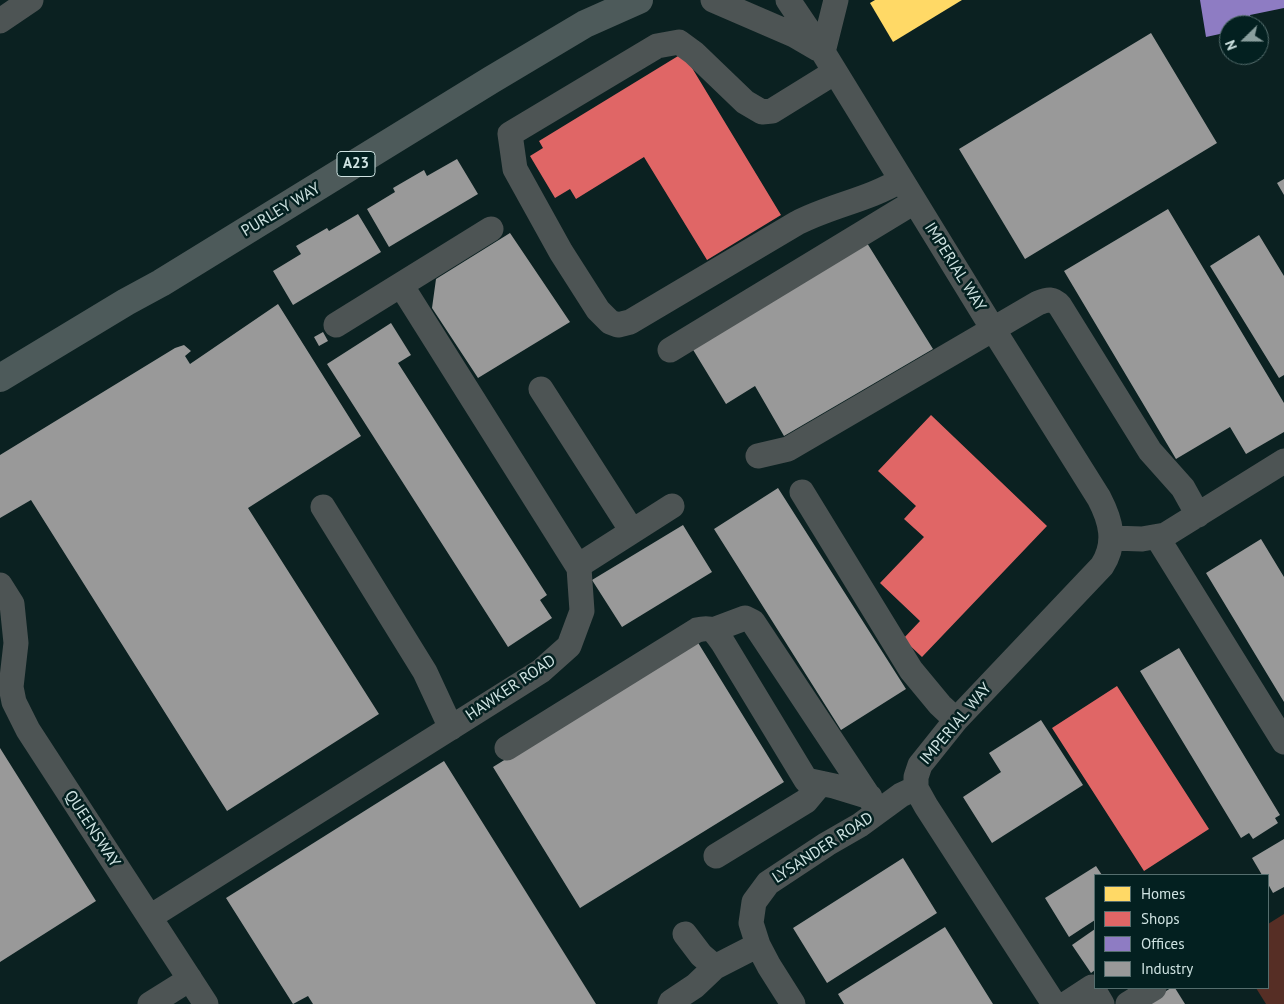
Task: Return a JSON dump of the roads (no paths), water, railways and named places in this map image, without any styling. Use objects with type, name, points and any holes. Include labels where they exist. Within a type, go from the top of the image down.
[{"type":"highway","name":"PURLEY WAY","points":[[585,24],[608,0]]},
{"type":"highway","name":"PURLEY WAY","points":[[0,378],[110,311],[161,283],[585,24],[639,0]]},
{"type":"street","points":[[0,21],[31,0]]},
{"type":"street","points":[[713,0],[794,35],[829,62]]},
{"type":"street","name":"IMPERIAL WAY","points":[[788,0],[829,62],[1099,498],[1109,521],[1112,538],[1106,560],[1096,573],[956,720],[920,765],[916,777],[916,788]]},
{"type":"street","points":[[836,0],[829,62],[772,111],[762,112],[745,102],[679,42],[657,46],[510,134],[515,169],[561,252],[598,310],[610,322],[618,325],[630,322],[798,222],[882,192],[901,180]]},
{"type":"street","points":[[670,350],[914,202]]},
{"type":"street","points":[[336,324],[491,229]]},
{"type":"street","name":"HAWKER ROAD","points":[[150,917],[541,671],[569,646],[582,611],[578,566],[400,285]]},
{"type":"street","points":[[758,456],[788,448],[1046,299],[1055,301],[1150,451],[1182,488],[1198,515]]},
{"type":"street","points":[[541,389],[632,532]]},
{"type":"street","points":[[1112,538],[1142,539],[1166,535],[1282,467]]},
{"type":"street","points":[[802,492],[911,670],[940,705],[956,720]]},
{"type":"street","points":[[578,566],[672,506]]},
{"type":"street","points":[[322,507],[425,672],[452,728]]},
{"type":"street","points":[[1157,537],[1284,742]]},
{"type":"street","name":"QUEENSWAY","points":[[0,585],[12,604],[5,640],[14,702],[77,808],[206,1004]]},
{"type":"street","points":[[507,748],[697,630],[706,628],[713,630],[745,618],[753,622],[874,804]]},
{"type":"street","points":[[713,630],[806,780],[822,783],[874,804]]},
{"type":"street","points":[[716,856],[806,801],[822,783]]},
{"type":"street","points":[[916,788],[1054,1004]]},
{"type":"street","name":"LYSANDER ROAD","points":[[793,1004],[769,966],[758,944],[751,924],[754,902],[768,883],[874,804],[916,788]]},
{"type":"street","points":[[685,934],[701,955],[715,967]]},
{"type":"street","points":[[670,1004],[695,986],[715,967],[758,944]]},
{"type":"street","points":[[150,1004],[190,979]]},
{"type":"street","points":[[1066,1004],[1092,987],[1102,1004]]},
{"type":"street","points":[[1128,1004],[1152,989]]}]
